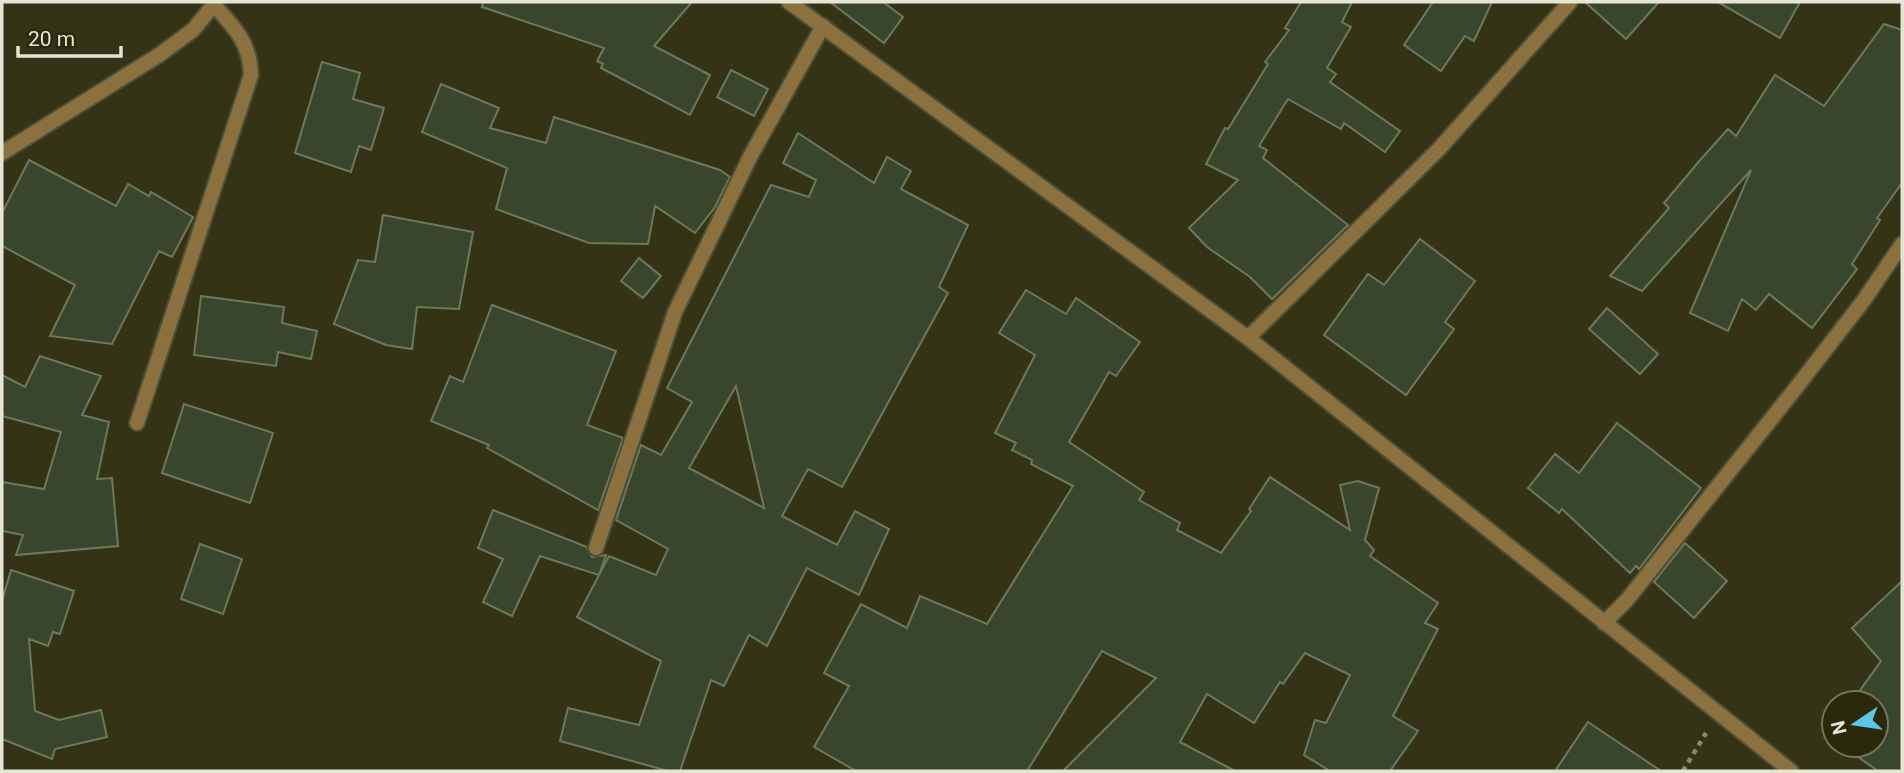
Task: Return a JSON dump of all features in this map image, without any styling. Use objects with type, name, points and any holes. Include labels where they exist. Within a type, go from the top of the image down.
[{"type":"street","points":[[789,2],[1248,338],[1791,771]]},
{"type":"street","points":[[1248,338],[1439,149],[1570,2]]},
{"type":"street","points":[[2,153],[159,55],[193,30],[215,3],[244,38],[251,55],[251,75],[137,424]]},
{"type":"street","points":[[596,548],[675,312],[711,232],[823,26]]},
{"type":"street","points":[[1604,623],[1627,600],[1792,393],[1864,300],[1902,244]]},
{"type":"path","points":[[1684,771],[1718,713]]},
{"type":"building","points":[[483,2],[692,2],[654,46],[710,75],[690,115],[601,68],[603,64],[597,61],[604,48],[482,7]]},
{"type":"building","points":[[830,2],[883,2],[903,17],[884,43]]},
{"type":"building","points":[[1301,2],[1352,2],[1342,22],[1351,27],[1327,68],[1336,74],[1330,82],[1400,131],[1385,152],[1344,123],[1341,129],[1288,99],[1259,146],[1267,150],[1263,158],[1348,225],[1272,299],[1250,277],[1207,247],[1189,228],[1238,180],[1206,164],[1225,128],[1228,129],[1268,64],[1265,62],[1289,30],[1285,28]]},
{"type":"building","points":[[1433,2],[1492,2],[1474,41],[1465,36],[1441,71],[1404,45]]},
{"type":"building","points":[[1585,2],[1659,2],[1626,39]]},
{"type":"building","points":[[1718,2],[1800,2],[1780,38]]},
{"type":"building","points":[[1884,24],[1902,30],[1902,183],[1877,218],[1880,220],[1852,264],[1857,269],[1812,328],[1769,294],[1756,310],[1742,299],[1728,331],[1690,313],[1751,170],[1642,291],[1610,276],[1669,208],[1664,203],[1728,129],[1736,136],[1775,75],[1824,106]]},
{"type":"building","points":[[322,62],[360,73],[353,99],[384,108],[371,150],[359,146],[351,172],[295,153]]},
{"type":"building","points":[[731,70],[768,89],[754,116],[717,97]]},
{"type":"building","points":[[441,84],[499,108],[490,128],[546,143],[554,117],[720,170],[730,177],[715,207],[695,233],[655,206],[648,244],[589,243],[496,209],[507,168],[422,132]]},
{"type":"building","points":[[798,133],[874,183],[887,157],[911,171],[901,189],[968,225],[939,287],[948,293],[842,487],[808,469],[782,516],[837,545],[855,511],[889,529],[859,595],[807,568],[767,646],[749,635],[724,686],[711,680],[680,771],[668,771],[560,741],[568,708],[639,725],[661,661],[577,617],[609,556],[656,575],[668,549],[616,520],[641,445],[661,455],[692,402],[667,388],[771,185],[809,197],[816,180],[783,163]],"holes":[[[736,386],[764,508],[689,468]]]},
{"type":"building","points":[[29,160],[116,206],[128,184],[149,196],[151,192],[193,217],[172,257],[159,251],[112,344],[50,336],[75,285],[2,246],[2,213]]},
{"type":"building","points":[[383,215],[473,232],[459,309],[417,307],[412,349],[386,345],[334,324],[358,260],[375,262]]},
{"type":"building","points":[[1420,239],[1475,281],[1445,322],[1454,329],[1406,395],[1324,335],[1368,274],[1384,285]]},
{"type":"building","points":[[639,258],[661,276],[643,298],[621,281]]},
{"type":"building","points":[[1026,290],[1066,314],[1076,298],[1140,342],[1116,376],[1109,372],[1069,442],[1144,492],[1139,500],[1180,523],[1177,530],[1221,553],[1251,511],[1249,509],[1270,477],[1350,530],[1340,485],[1358,481],[1379,488],[1365,540],[1374,550],[1370,556],[1438,603],[1425,623],[1438,629],[1393,716],[1418,731],[1390,771],[1330,771],[1304,755],[1315,720],[1326,723],[1350,675],[1305,653],[1283,684],[1280,682],[1254,723],[1207,694],[1180,742],[1235,771],[1063,771],[1156,678],[1102,651],[1027,771],[856,771],[814,747],[849,686],[824,673],[861,604],[907,628],[920,596],[987,624],[1073,486],[1031,464],[1032,460],[1012,450],[1016,443],[995,433],[1035,355],[999,333]]},
{"type":"building","points":[[201,296],[284,307],[282,323],[317,331],[311,359],[278,352],[276,366],[194,355]]},
{"type":"building","points":[[492,305],[616,351],[587,425],[623,438],[598,510],[487,448],[489,445],[431,421],[450,376],[463,382]]},
{"type":"building","points":[[1607,308],[1658,354],[1640,374],[1589,329]]},
{"type":"building","points":[[40,356],[101,376],[82,415],[109,422],[97,479],[112,478],[118,546],[16,555],[23,535],[2,531],[2,482],[44,489],[61,432],[2,416],[2,375],[25,387]]},
{"type":"building","points":[[184,404],[273,433],[250,503],[162,473]]},
{"type":"building","points":[[1617,423],[1701,488],[1639,569],[1636,566],[1630,573],[1562,509],[1559,513],[1528,488],[1555,454],[1579,473]]},
{"type":"building","points":[[493,510],[587,547],[592,557],[606,555],[599,575],[540,556],[512,616],[483,602],[503,559],[478,548]]},
{"type":"building","points":[[1685,543],[1727,581],[1694,618],[1654,582]]},
{"type":"building","points":[[200,544],[242,559],[223,614],[181,599]]},
{"type":"building","points":[[11,570],[74,591],[60,634],[53,632],[48,646],[29,639],[35,711],[59,720],[101,710],[107,737],[55,749],[52,759],[2,739],[2,601]]},
{"type":"building","points":[[1902,581],[1902,771],[1878,771],[1861,759],[1890,759],[1890,689],[1861,689],[1881,661],[1852,628]]},
{"type":"building","points":[[1588,722],[1661,771],[1555,771]]}]
